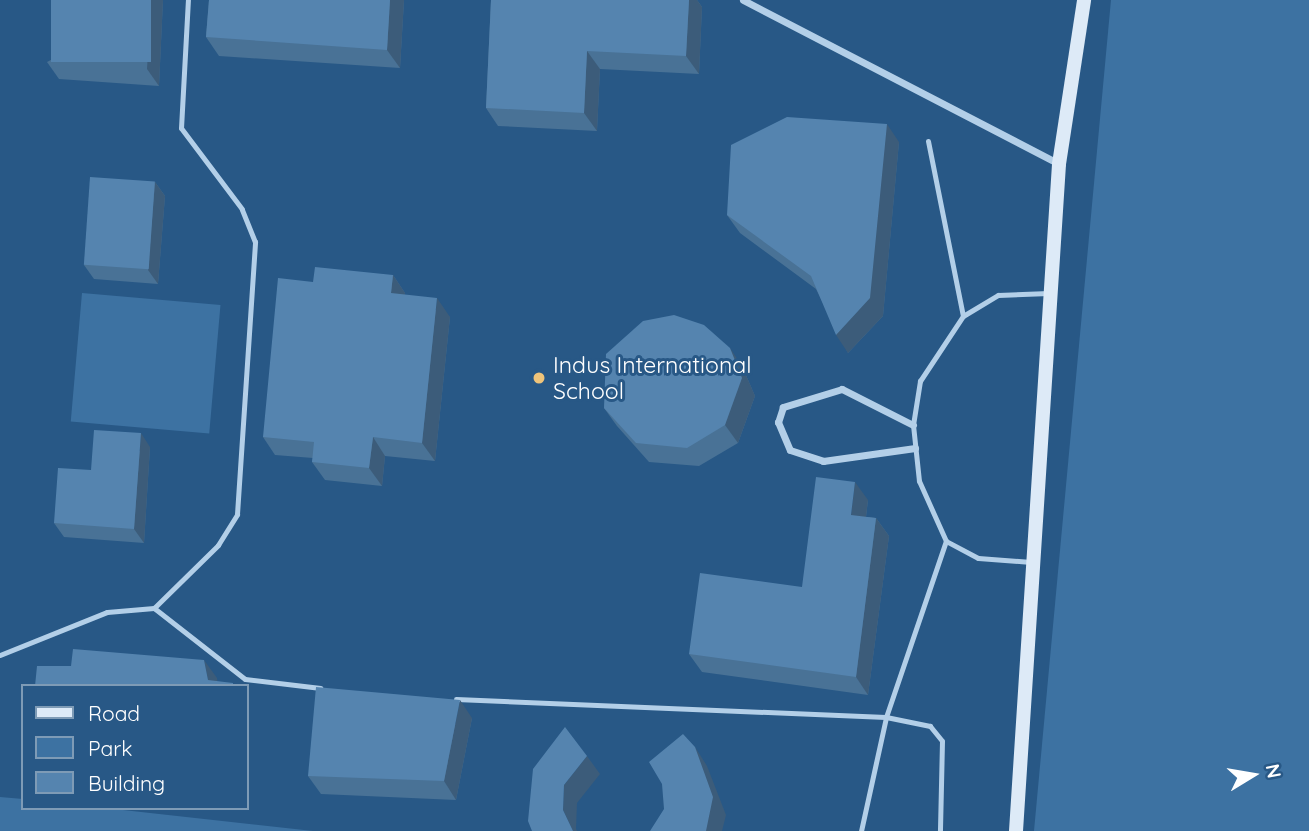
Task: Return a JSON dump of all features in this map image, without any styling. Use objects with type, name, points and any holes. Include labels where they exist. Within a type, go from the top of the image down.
[{"type":"street","points":[[743,0],[1059,164]]},
{"type":"street","points":[[1016,831],[1059,164],[1084,0]]},
{"type":"street","points":[[913,425],[842,389],[783,407],[778,422],[779,438],[790,450],[823,461],[915,448]]},
{"type":"lane","points":[[0,655],[107,612],[154,608],[218,545],[237,514],[255,242],[242,209],[181,128],[188,0]]},
{"type":"lane","points":[[928,141],[962,316]]},
{"type":"lane","points":[[1035,562],[978,558],[946,541],[919,481],[913,425],[920,381],[962,316],[998,295],[1052,293]]},
{"type":"lane","points":[[862,831],[886,717],[946,541]]},
{"type":"lane","points":[[154,608],[245,679],[325,688]]},
{"type":"lane","points":[[447,699],[886,717],[930,726],[942,741],[940,831]]},
{"type":"green space","points":[[1111,0],[1309,0],[1309,831],[1034,831]]},
{"type":"green space","points":[[82,293],[220,305],[209,434],[71,422]]},
{"type":"green space","points":[[0,797],[21,799],[21,810],[123,810],[313,831],[0,831]]},
{"type":"building","points":[[51,0],[151,0],[151,62],[51,62]]},
{"type":"building","points":[[209,0],[390,0],[387,50],[206,37]]},
{"type":"building","points":[[491,0],[689,0],[686,56],[587,51],[584,113],[486,108]]},
{"type":"building","points":[[787,117],[887,124],[870,298],[836,335],[811,276],[727,215],[731,145]]},
{"type":"building","points":[[90,177],[155,182],[149,269],[84,265]]},
{"type":"building","points":[[315,267],[393,275],[391,293],[437,298],[422,443],[373,437],[369,468],[312,462],[314,442],[263,437],[278,278],[313,282]]},
{"type":"building","points":[[674,315],[704,325],[730,348],[742,378],[725,425],[687,448],[636,443],[604,408],[606,354],[643,321]]},
{"type":"building","points":[[94,430],[141,433],[134,529],[54,523],[58,468],[91,470]]},
{"type":"building","points":[[816,477],[855,482],[851,515],[876,518],[856,677],[689,654],[700,573],[802,587]]},
{"type":"building","points":[[73,649],[204,660],[208,680],[233,684],[35,684],[37,666],[71,666]]},
{"type":"building","points":[[316,687],[460,700],[444,781],[308,776]]},
{"type":"building","points":[[565,727],[587,756],[564,785],[563,810],[573,831],[532,831],[528,821],[533,769]]},
{"type":"building","points":[[683,734],[695,747],[713,797],[706,831],[650,831],[664,809],[662,784],[649,762]]},
{"type":"place","name":"Indus International School","points":[[539,378]]}]
